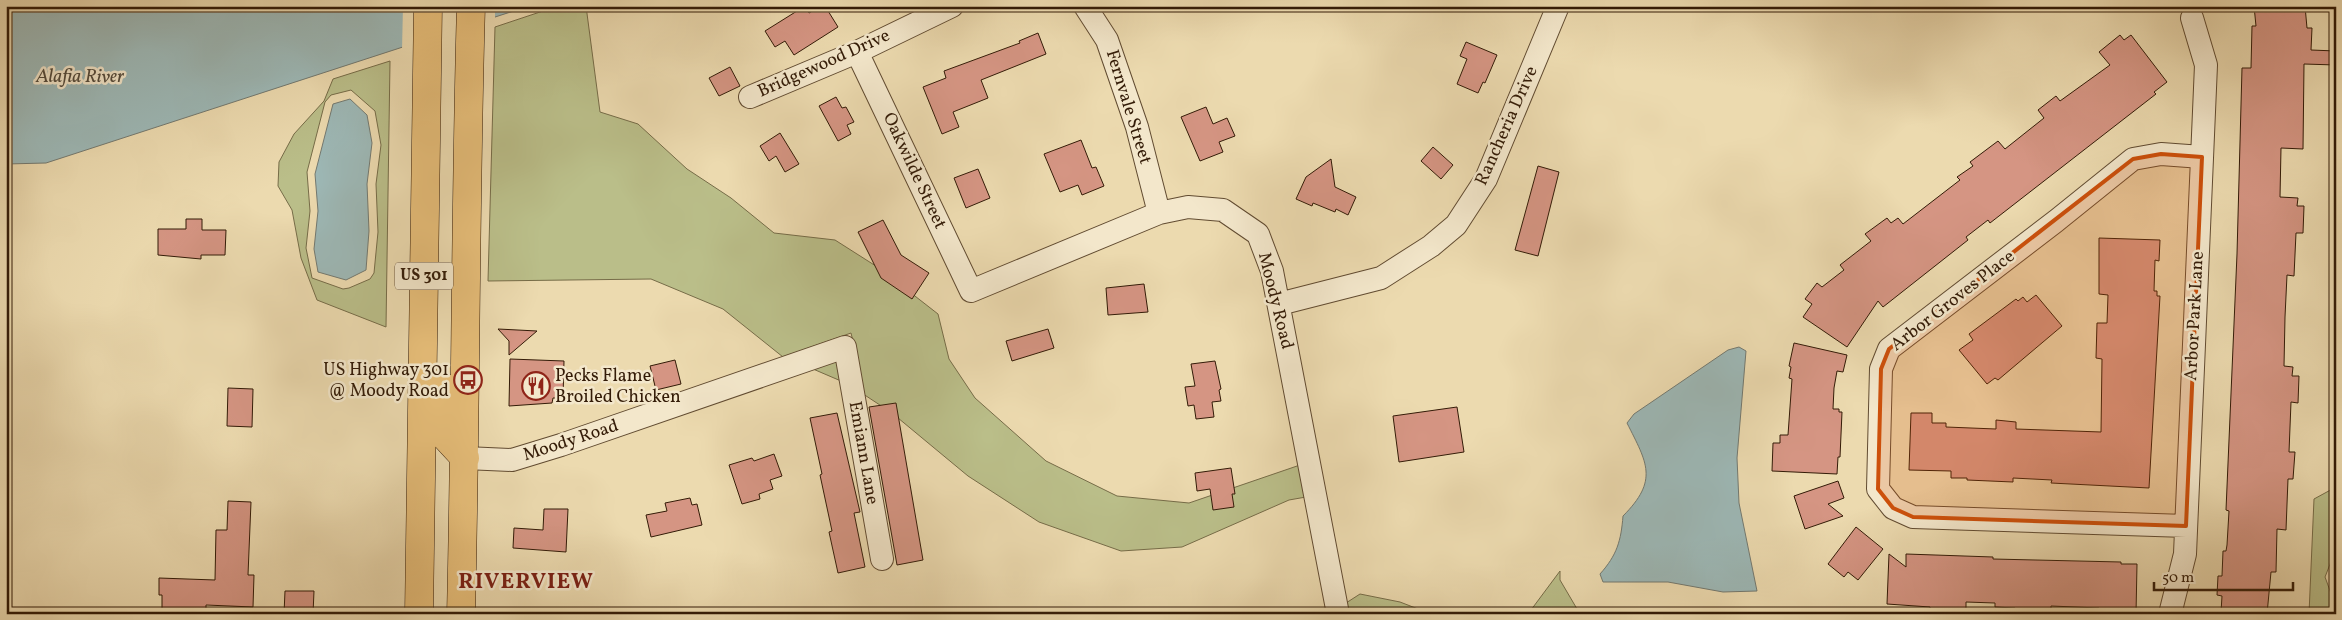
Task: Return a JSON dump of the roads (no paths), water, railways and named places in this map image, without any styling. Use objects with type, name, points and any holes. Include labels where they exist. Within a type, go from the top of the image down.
[{"type":"main road","name":"US 301","points":[[419,614],[428,6]]},
{"type":"main road","name":"US 301","points":[[461,614],[465,458],[465,260],[471,6]]},
{"type":"main road","points":[[424,281],[442,324],[441,432],[465,458]]},
{"type":"street","name":"Bridgewood Drive","points":[[750,97],[857,52],[952,6]]},
{"type":"street","name":"Fernvale Street","points":[[1085,6],[1107,40],[1137,126],[1159,213]]},
{"type":"street","name":"Rancheria Drive","points":[[1279,304],[1381,278],[1432,246],[1456,225],[1486,180],[1558,6]]},
{"type":"street","name":"Arbor Park Lane","points":[[2170,614],[2185,554],[2206,65],[2192,18]]},
{"type":"street","name":"Oakwilde Street","points":[[857,52],[971,291]]},
{"type":"street","name":"Arbor Groves Place","points":[[2186,526],[1913,517],[1893,508],[1878,488],[1882,369],[1889,349],[2056,221],[2133,158],[2160,154],[2202,157]]},
{"type":"street","name":"Moody Road","points":[[971,291],[1159,213],[1188,207],[1223,210],[1258,234],[1272,271],[1279,304],[1338,614]]},
{"type":"street","name":"Moody Road","points":[[465,458],[512,460],[520,458],[845,347]]},
{"type":"street","name":"Emiann Lane","points":[[845,347],[882,558]]},
{"type":"water","name":"Alafia River","points":[[6,6],[529,6],[46,163],[6,164]]},
{"type":"water","points":[[350,99],[367,115],[372,143],[367,184],[369,231],[366,270],[346,280],[318,272],[314,249],[318,211],[315,174],[333,104]]},
{"type":"water","points":[[1739,347],[1746,351],[1737,458],[1739,503],[1757,591],[1723,592],[1668,582],[1603,582],[1600,574],[1617,547],[1623,516],[1642,492],[1645,481],[1644,461],[1627,423],[1634,414],[1728,350]]},
{"type":"place","name":"US Highway 301 @ Moody Road","points":[[468,380]]},
{"type":"place","name":"Pecks Flame Broiled Chicken","points":[[536,386]]},
{"type":"district","name":"RIVERVIEW","points":[[526,582]]}]
